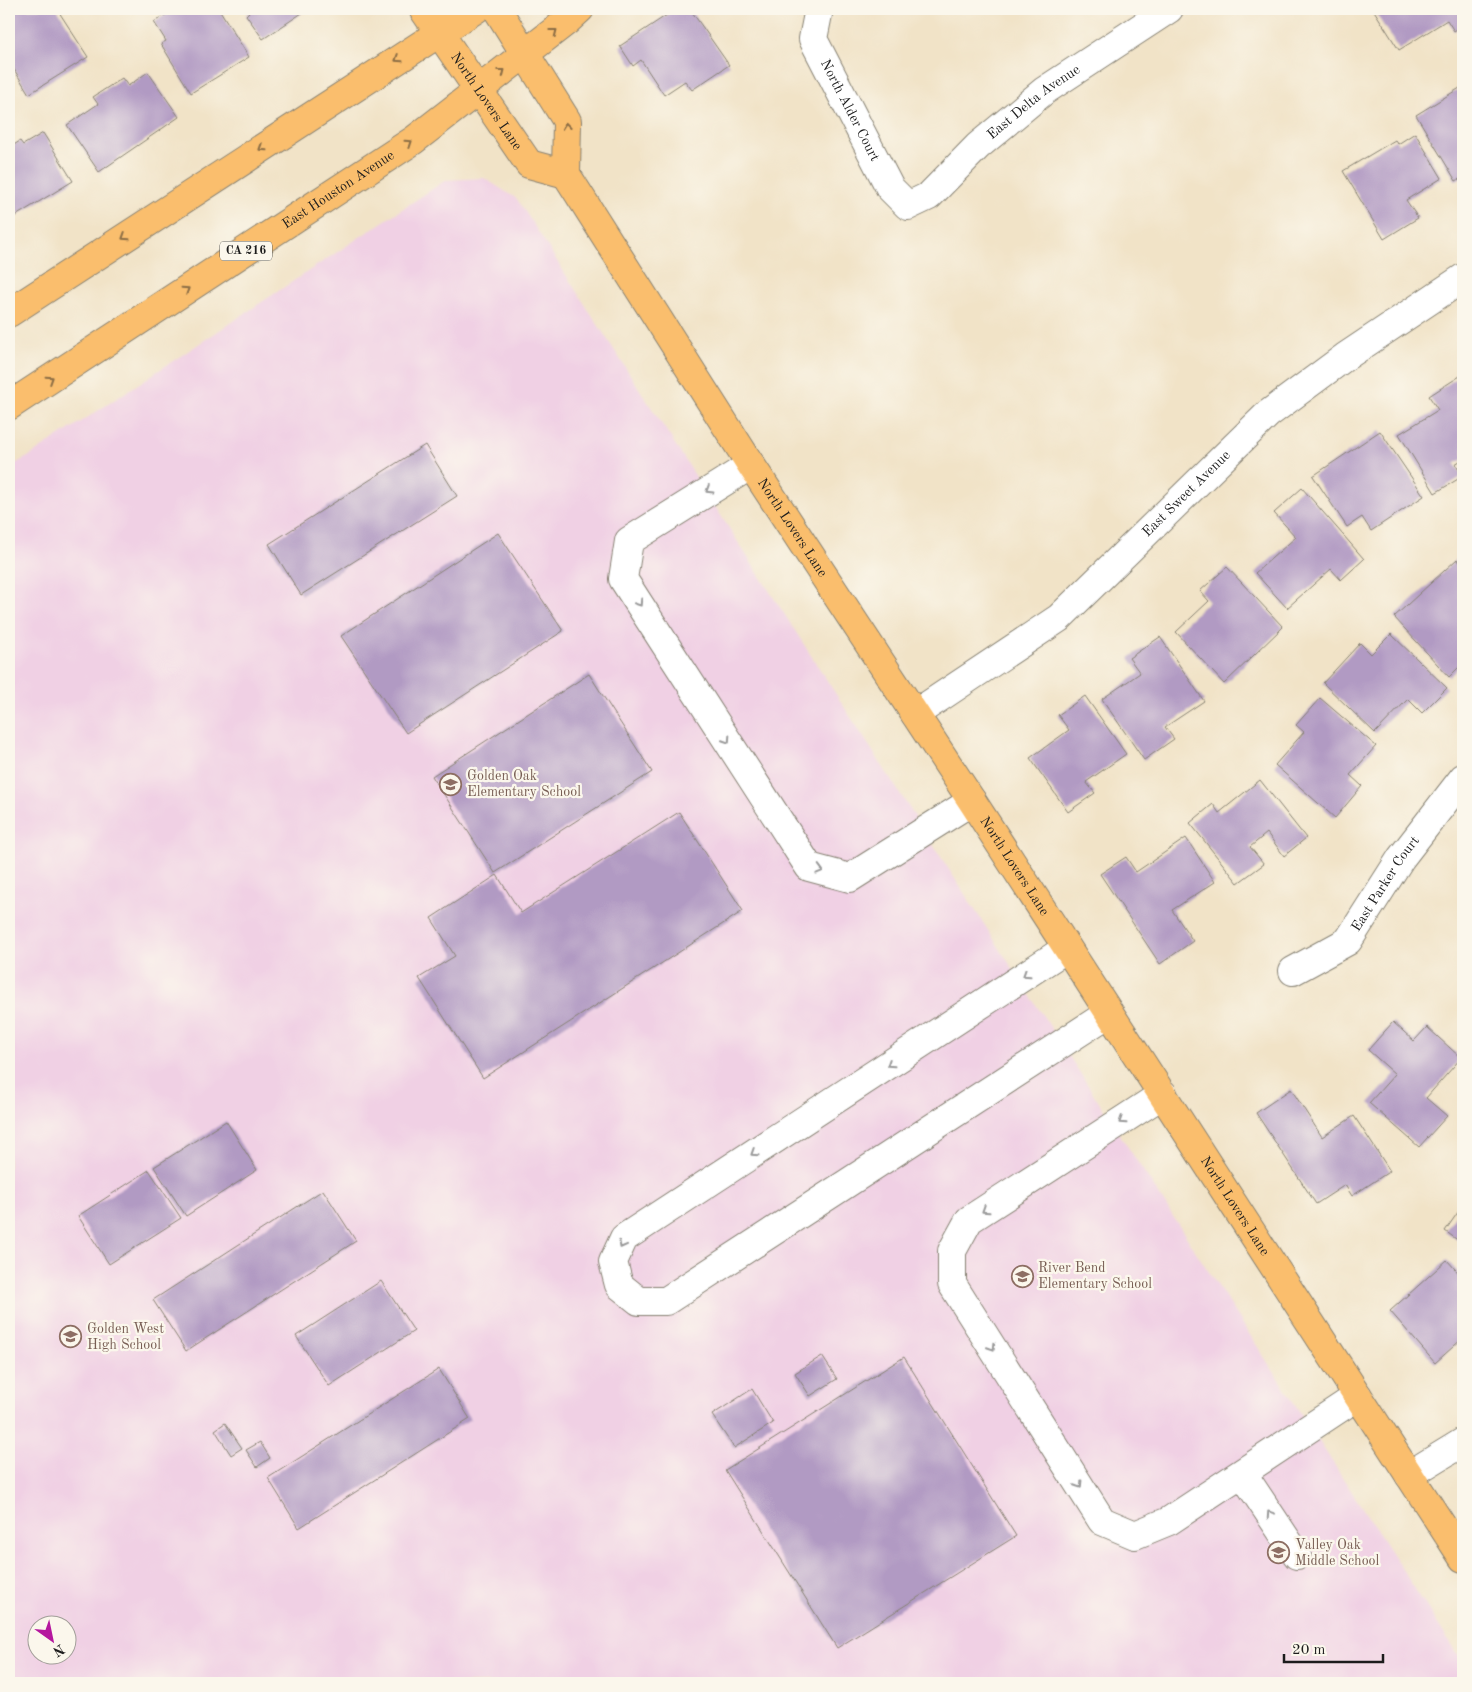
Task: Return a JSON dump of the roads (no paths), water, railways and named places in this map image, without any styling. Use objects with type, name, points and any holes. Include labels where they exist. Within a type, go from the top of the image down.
[{"type":"main road","name":"North Lovers Lane","points":[[423,9],[529,164],[566,174],[751,464],[1463,1558]]},
{"type":"main road","points":[[9,313],[476,9]]},
{"type":"main road","points":[[497,9],[568,121],[566,174]]},
{"type":"main road","name":"East Houston Avenue","points":[[9,406],[414,140],[567,22],[580,9]]},
{"type":"street","name":"North Alder Court","points":[[819,9],[813,39],[890,188],[908,206]]},
{"type":"street","name":"East Delta Avenue","points":[[908,206],[929,196],[978,146],[1044,91],[1169,9]]},
{"type":"street","name":"East Sweet Avenue","points":[[915,714],[1059,618],[1268,414],[1345,357],[1463,278]]},
{"type":"street","points":[[751,464],[629,541],[623,580],[809,867],[850,878],[972,801]]},
{"type":"street","name":"East Parker Court","points":[[1293,971],[1348,941],[1401,858],[1463,778]]},
{"type":"street","points":[[1067,948],[624,1238],[613,1262],[619,1285],[639,1301],[666,1301],[1109,1013]]},
{"type":"street","points":[[1162,1094],[969,1220],[952,1251],[952,1284],[1102,1521],[1135,1536],[1170,1521],[1358,1396]]},
{"type":"street","points":[[1409,1476],[1463,1442]]},
{"type":"street","points":[[1243,1474],[1297,1555]]},
{"type":"place","name":"Golden Oak Elementary School","points":[[451,784]]},
{"type":"place","name":"River Bend Elementary School","points":[[1022,1276]]},
{"type":"place","name":"Golden West High School","points":[[71,1337]]},
{"type":"place","name":"Valley Oak Middle School","points":[[1279,1553]]}]
